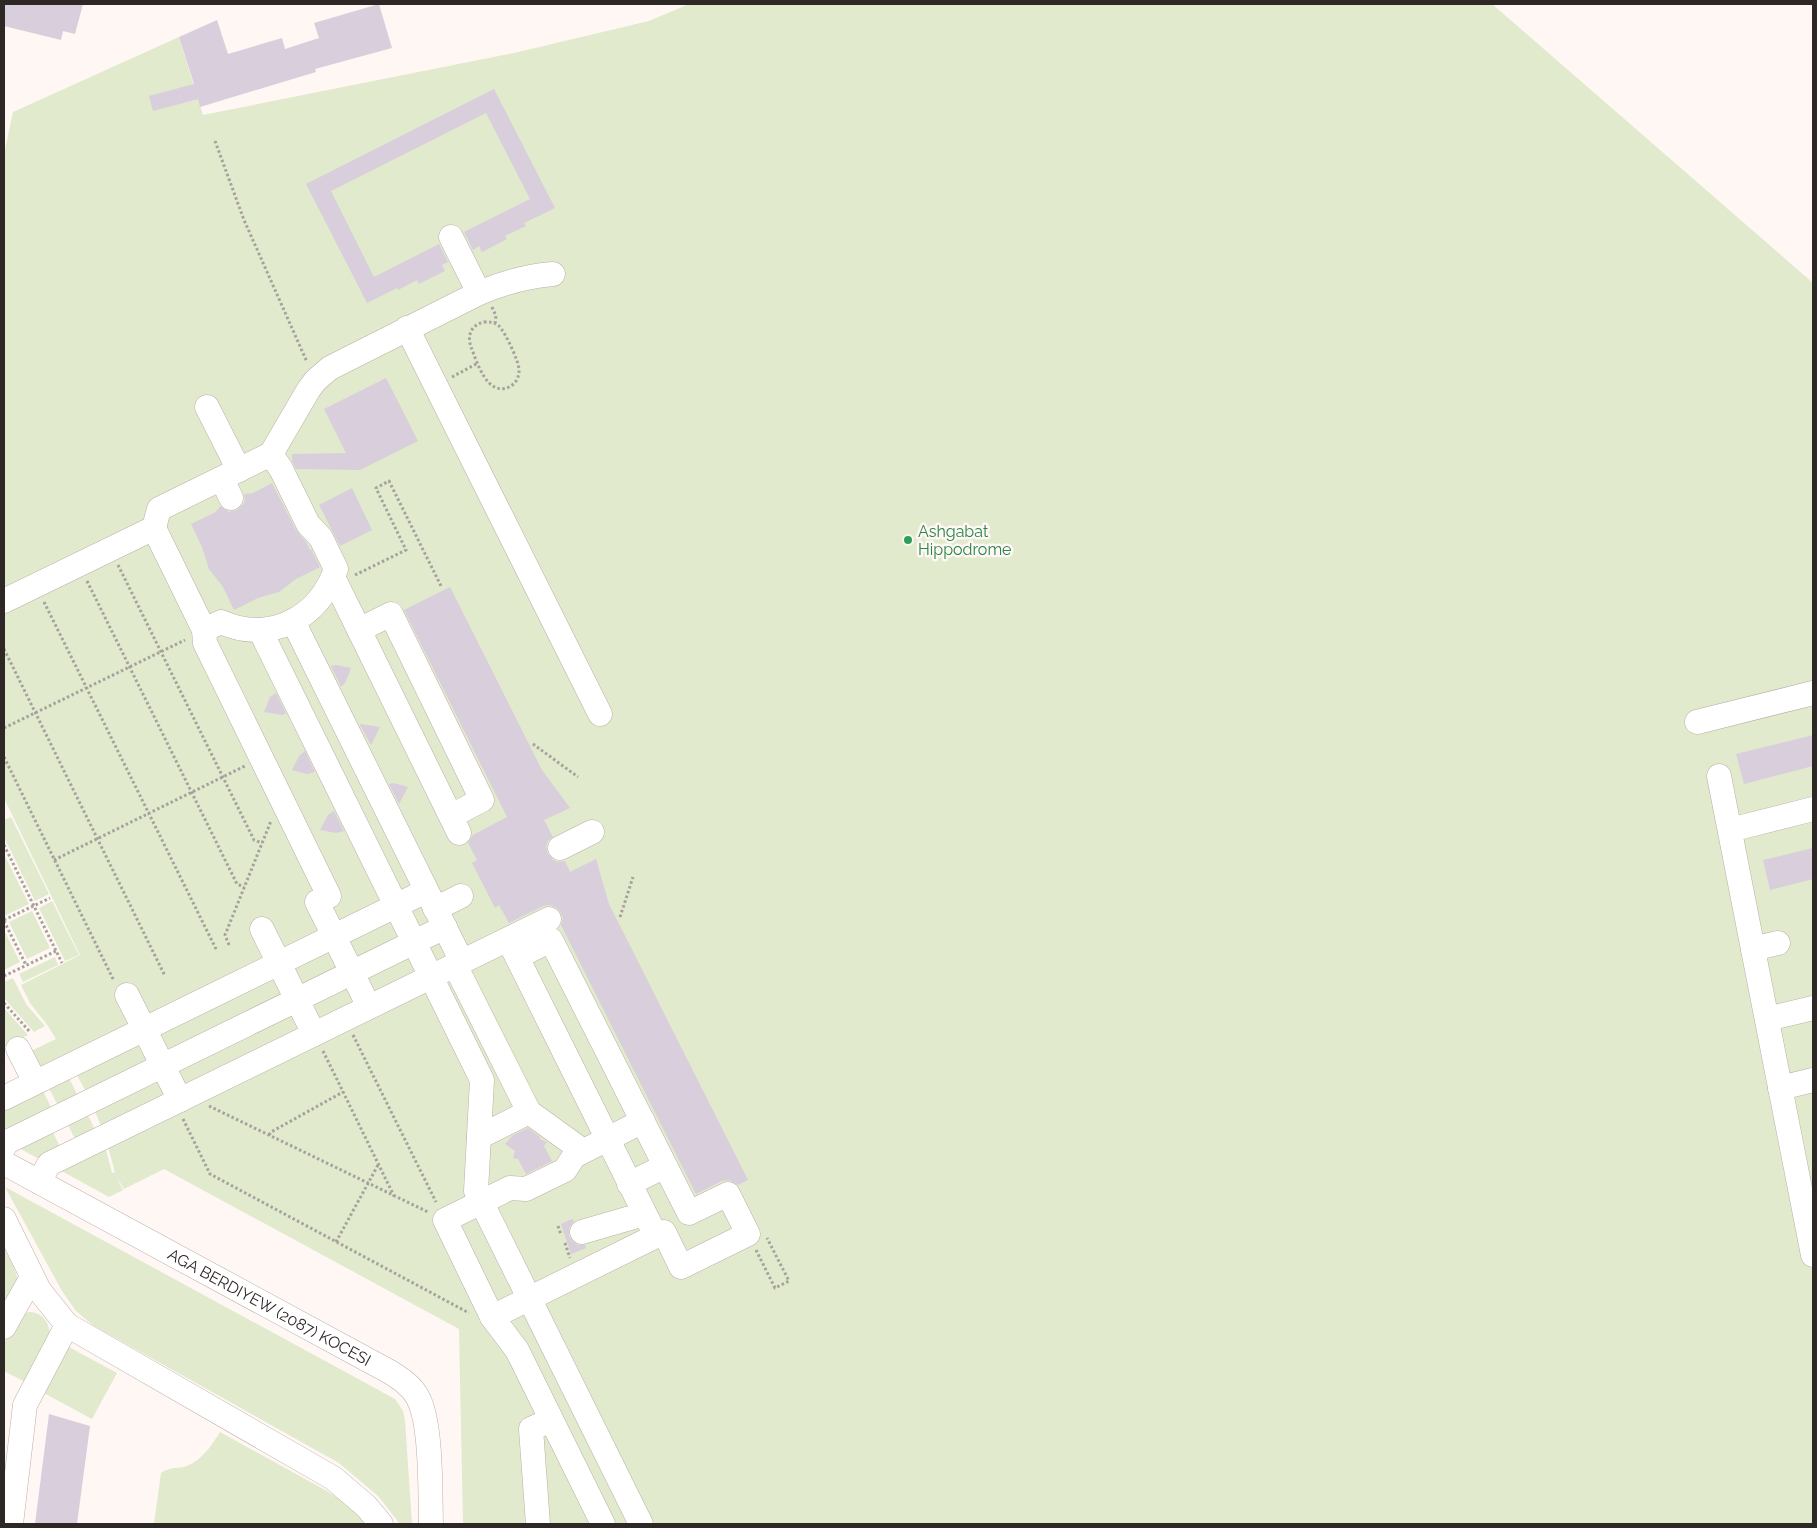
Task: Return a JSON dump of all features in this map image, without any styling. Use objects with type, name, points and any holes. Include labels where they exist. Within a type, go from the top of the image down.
[{"type":"street","points":[[451,237],[479,293]]},
{"type":"street","points":[[369,1008],[334,936],[323,899],[284,805],[204,643],[204,630],[154,528],[159,509],[231,482],[271,454],[316,380],[330,368],[407,328],[495,286],[531,276],[553,274]]},
{"type":"street","points":[[407,328],[600,714]]},
{"type":"street","points":[[207,407],[231,482]]},
{"type":"street","points":[[271,454],[281,469],[308,524],[321,538],[336,569],[335,581],[405,724],[455,824],[482,800],[391,614],[359,630]]},
{"type":"street","points":[[4,601],[154,528]]},
{"type":"street","points":[[204,630],[221,622],[239,628],[260,630],[276,628],[293,621],[309,611],[335,581]]},
{"type":"street","points":[[293,621],[435,909],[458,964],[529,1112],[583,1151]]},
{"type":"street","points":[[260,630],[482,1080],[476,1191],[641,1524]]},
{"type":"street","points":[[382,676],[414,661]]},
{"type":"street","points":[[1697,722],[1813,693]]},
{"type":"street","points":[[405,724],[437,708]]},
{"type":"street","points":[[428,769],[459,754]]},
{"type":"street","points":[[1719,776],[1730,830],[1750,883],[1753,949],[1780,1088],[1804,1156],[1813,1256]]},
{"type":"street","points":[[1730,830],[1813,809]]},
{"type":"street","points":[[560,848],[592,832]]},
{"type":"street","points":[[4,1148],[7,1142],[414,942],[435,909],[461,896]]},
{"type":"street","points":[[4,1098],[396,905],[435,909]]},
{"type":"street","points":[[513,948],[550,919]]},
{"type":"street","points":[[262,929],[314,1034]]},
{"type":"street","points":[[39,1182],[49,1164],[458,964],[513,948],[552,940],[689,1214],[728,1194],[748,1234],[681,1267],[664,1232],[529,1299],[490,1311]]},
{"type":"street","points":[[1753,949],[1778,943]]},
{"type":"street","points":[[513,948],[656,1236]]},
{"type":"street","points":[[539,1000],[573,983]]},
{"type":"street","points":[[121,988],[162,1066],[183,1099]]},
{"type":"street","points":[[1767,1020],[1813,1008]]},
{"type":"street","points":[[562,1047],[597,1030]]},
{"type":"street","points":[[25,1041],[35,1082]]},
{"type":"street","points":[[482,1080],[507,1068]]},
{"type":"street","points":[[585,1092],[620,1075]]},
{"type":"street","points":[[1780,1088],[1813,1080]]},
{"type":"street","points":[[479,1137],[529,1112]]},
{"type":"street","points":[[55,1118],[72,1153]]},
{"type":"street","points":[[603,1524],[517,1350],[490,1311],[444,1220],[510,1188],[526,1189],[564,1170],[574,1156],[643,1121]]},
{"type":"street","name":"AGA BERDIYEW (2087) KOCESI","points":[[4,1163],[381,1368],[411,1387],[421,1404],[425,1423],[431,1524]]},
{"type":"street","points":[[629,1184],[665,1166]]},
{"type":"street","points":[[582,1232],[644,1214]]},
{"type":"street","points":[[4,1219],[39,1290],[67,1325],[333,1478],[366,1506],[381,1524]]},
{"type":"street","points":[[4,1327],[32,1277]]},
{"type":"street","points":[[11,1524],[24,1405],[67,1325]]},
{"type":"street","points":[[517,1350],[547,1335]]},
{"type":"street","points":[[538,1524],[531,1429],[552,1420]]},
{"type":"street","points":[[588,1493],[590,1524]]},
{"type":"path","points":[[215,141],[244,220],[316,380]]},
{"type":"path","points":[[490,322],[503,332],[517,362],[519,374],[509,387],[498,388],[485,378],[478,363],[469,342],[471,331],[479,323],[490,322]]},
{"type":"path","points":[[436,385],[478,363]]},
{"type":"path","points":[[335,581],[406,550],[376,488],[389,481],[442,588]]},
{"type":"path","points":[[118,564],[254,840],[262,843]]},
{"type":"path","points":[[86,580],[237,884],[244,887]]},
{"type":"path","points":[[44,601],[217,951]]},
{"type":"path","points":[[4,728],[204,630]]},
{"type":"path","points":[[4,649],[165,976]]},
{"type":"path","points":[[533,744],[578,777]]},
{"type":"path","points":[[4,757],[54,860],[121,988]]},
{"type":"path","points":[[54,860],[261,758]]},
{"type":"path","points":[[229,945],[225,935],[276,809],[284,805]]},
{"type":"path","points":[[4,846],[62,963]]},
{"type":"path","points":[[620,917],[633,877]]},
{"type":"path","points":[[26,966],[4,921],[50,898]]},
{"type":"path","points":[[4,976],[56,951]]},
{"type":"path","points":[[4,1003],[25,1041]]},
{"type":"path","points":[[345,1019],[444,1220]]},
{"type":"path","points":[[314,1034],[394,1196]]},
{"type":"path","points":[[269,1136],[271,1132],[343,1092]]},
{"type":"path","points":[[444,1220],[198,1101],[183,1099],[210,1174],[468,1314],[490,1311]]},
{"type":"path","points":[[336,1242],[379,1164]]},
{"type":"path","points":[[558,1226],[577,1275]]},
{"type":"green space","name":"Ashgabat Hippodrome","points":[[689,4],[1492,4],[1813,283],[1813,1524],[463,1524],[459,1329],[164,1169],[124,1189],[116,1176],[123,1190],[109,1197],[58,1169],[105,1146],[112,1173],[115,1172],[104,1133],[89,1097],[67,1057],[40,1070],[31,1051],[56,1039],[30,1003],[21,985],[80,955],[4,798],[4,154],[13,112],[179,37],[203,115],[514,53],[649,21]]},
{"type":"green space","points":[[11,817],[49,894],[35,901],[4,837],[4,820]]},
{"type":"green space","points":[[4,854],[29,904],[4,916]]},
{"type":"green space","points":[[52,901],[79,955],[65,961],[39,908]]},
{"type":"green space","points":[[32,911],[50,948],[27,959],[9,922]]},
{"type":"green space","points":[[4,930],[20,962],[4,970]]},
{"type":"green space","points":[[55,957],[58,965],[23,982],[19,974]]},
{"type":"green space","points":[[13,978],[26,1004],[45,1026],[34,1032],[4,998],[4,982]]},
{"type":"green space","points":[[4,1008],[28,1035],[4,1047]]},
{"type":"green space","points":[[68,1076],[78,1096],[58,1106],[48,1086]]},
{"type":"green space","points":[[42,1089],[52,1109],[4,1133],[4,1108]]},
{"type":"green space","points":[[87,1113],[96,1132],[76,1141],[67,1123]]},
{"type":"green space","points":[[52,1130],[61,1149],[39,1159],[17,1147]]},
{"type":"green space","points":[[5,1187],[395,1399],[403,1411],[405,1420],[412,1524],[400,1524],[378,1496],[339,1463],[94,1326],[76,1311],[62,1291]]},
{"type":"green space","points":[[4,1249],[13,1265],[18,1280],[4,1313]]},
{"type":"green space","points":[[28,1312],[40,1315],[46,1321],[50,1333],[25,1382],[4,1371],[4,1343]]},
{"type":"green space","points":[[67,1346],[117,1373],[92,1419],[42,1392]]},
{"type":"green space","points":[[220,1432],[325,1490],[347,1504],[367,1524],[154,1524],[161,1473],[171,1468],[187,1466],[197,1460],[210,1447]]},
{"type":"building","points":[[4,4],[83,4],[75,34],[63,31],[61,40],[4,26]]},
{"type":"building","points":[[379,4],[392,48],[315,69],[316,72],[200,107],[198,99],[153,111],[149,96],[194,84],[179,37],[217,20],[228,54],[282,38],[285,49],[319,38],[314,23]]},
{"type":"building","points":[[494,89],[555,208],[524,223],[526,226],[505,236],[507,239],[482,252],[479,246],[473,250],[464,232],[530,199],[486,113],[331,191],[374,277],[439,244],[448,262],[442,265],[445,271],[419,284],[417,280],[398,290],[397,288],[367,303],[306,184]]},
{"type":"building","points":[[386,378],[418,441],[360,470],[296,469],[292,461],[292,454],[346,453],[324,409]]},
{"type":"building","points":[[272,483],[296,530],[311,549],[320,567],[296,579],[279,592],[258,598],[234,610],[223,587],[209,569],[202,547],[191,524],[214,513],[221,506],[229,512],[237,510],[243,505],[245,500],[244,494],[253,493]]},
{"type":"building","points":[[352,488],[372,530],[340,546],[319,505]]},
{"type":"building","points":[[450,587],[542,770],[570,808],[544,820],[553,837],[548,841],[546,847],[548,854],[553,860],[565,861],[570,872],[596,859],[609,904],[748,1180],[738,1185],[729,1180],[722,1181],[696,1194],[561,925],[563,919],[561,913],[557,908],[550,905],[543,906],[509,923],[499,905],[495,908],[472,863],[477,860],[468,843],[473,835],[507,817],[404,610]]},
{"type":"building","points":[[331,666],[351,668],[345,683],[341,687]]},
{"type":"building","points":[[276,693],[286,713],[283,715],[264,712],[270,697]]},
{"type":"building","points":[[360,725],[380,727],[371,745]]},
{"type":"building","points":[[1813,735],[1813,766],[1744,784],[1736,754]]},
{"type":"building","points":[[305,751],[315,772],[307,774],[292,770],[299,756]]},
{"type":"building","points":[[393,783],[408,787],[399,804],[389,784]]},
{"type":"building","points":[[334,811],[344,831],[336,833],[320,830],[328,815]]},
{"type":"building","points":[[1813,848],[1813,879],[1770,890],[1763,860]]},
{"type":"building","points":[[528,1128],[540,1139],[547,1142],[544,1146],[552,1161],[526,1174],[518,1159],[513,1158],[515,1151],[505,1144],[513,1135]]},
{"type":"building","points":[[572,1219],[574,1221],[569,1228],[569,1236],[573,1242],[578,1245],[585,1245],[586,1248],[571,1254],[561,1224]]},
{"type":"building","points":[[49,1414],[90,1426],[77,1524],[35,1524]]},
{"type":"place","name":"Ashgabat Hippodrome","points":[[908,540]]}]
